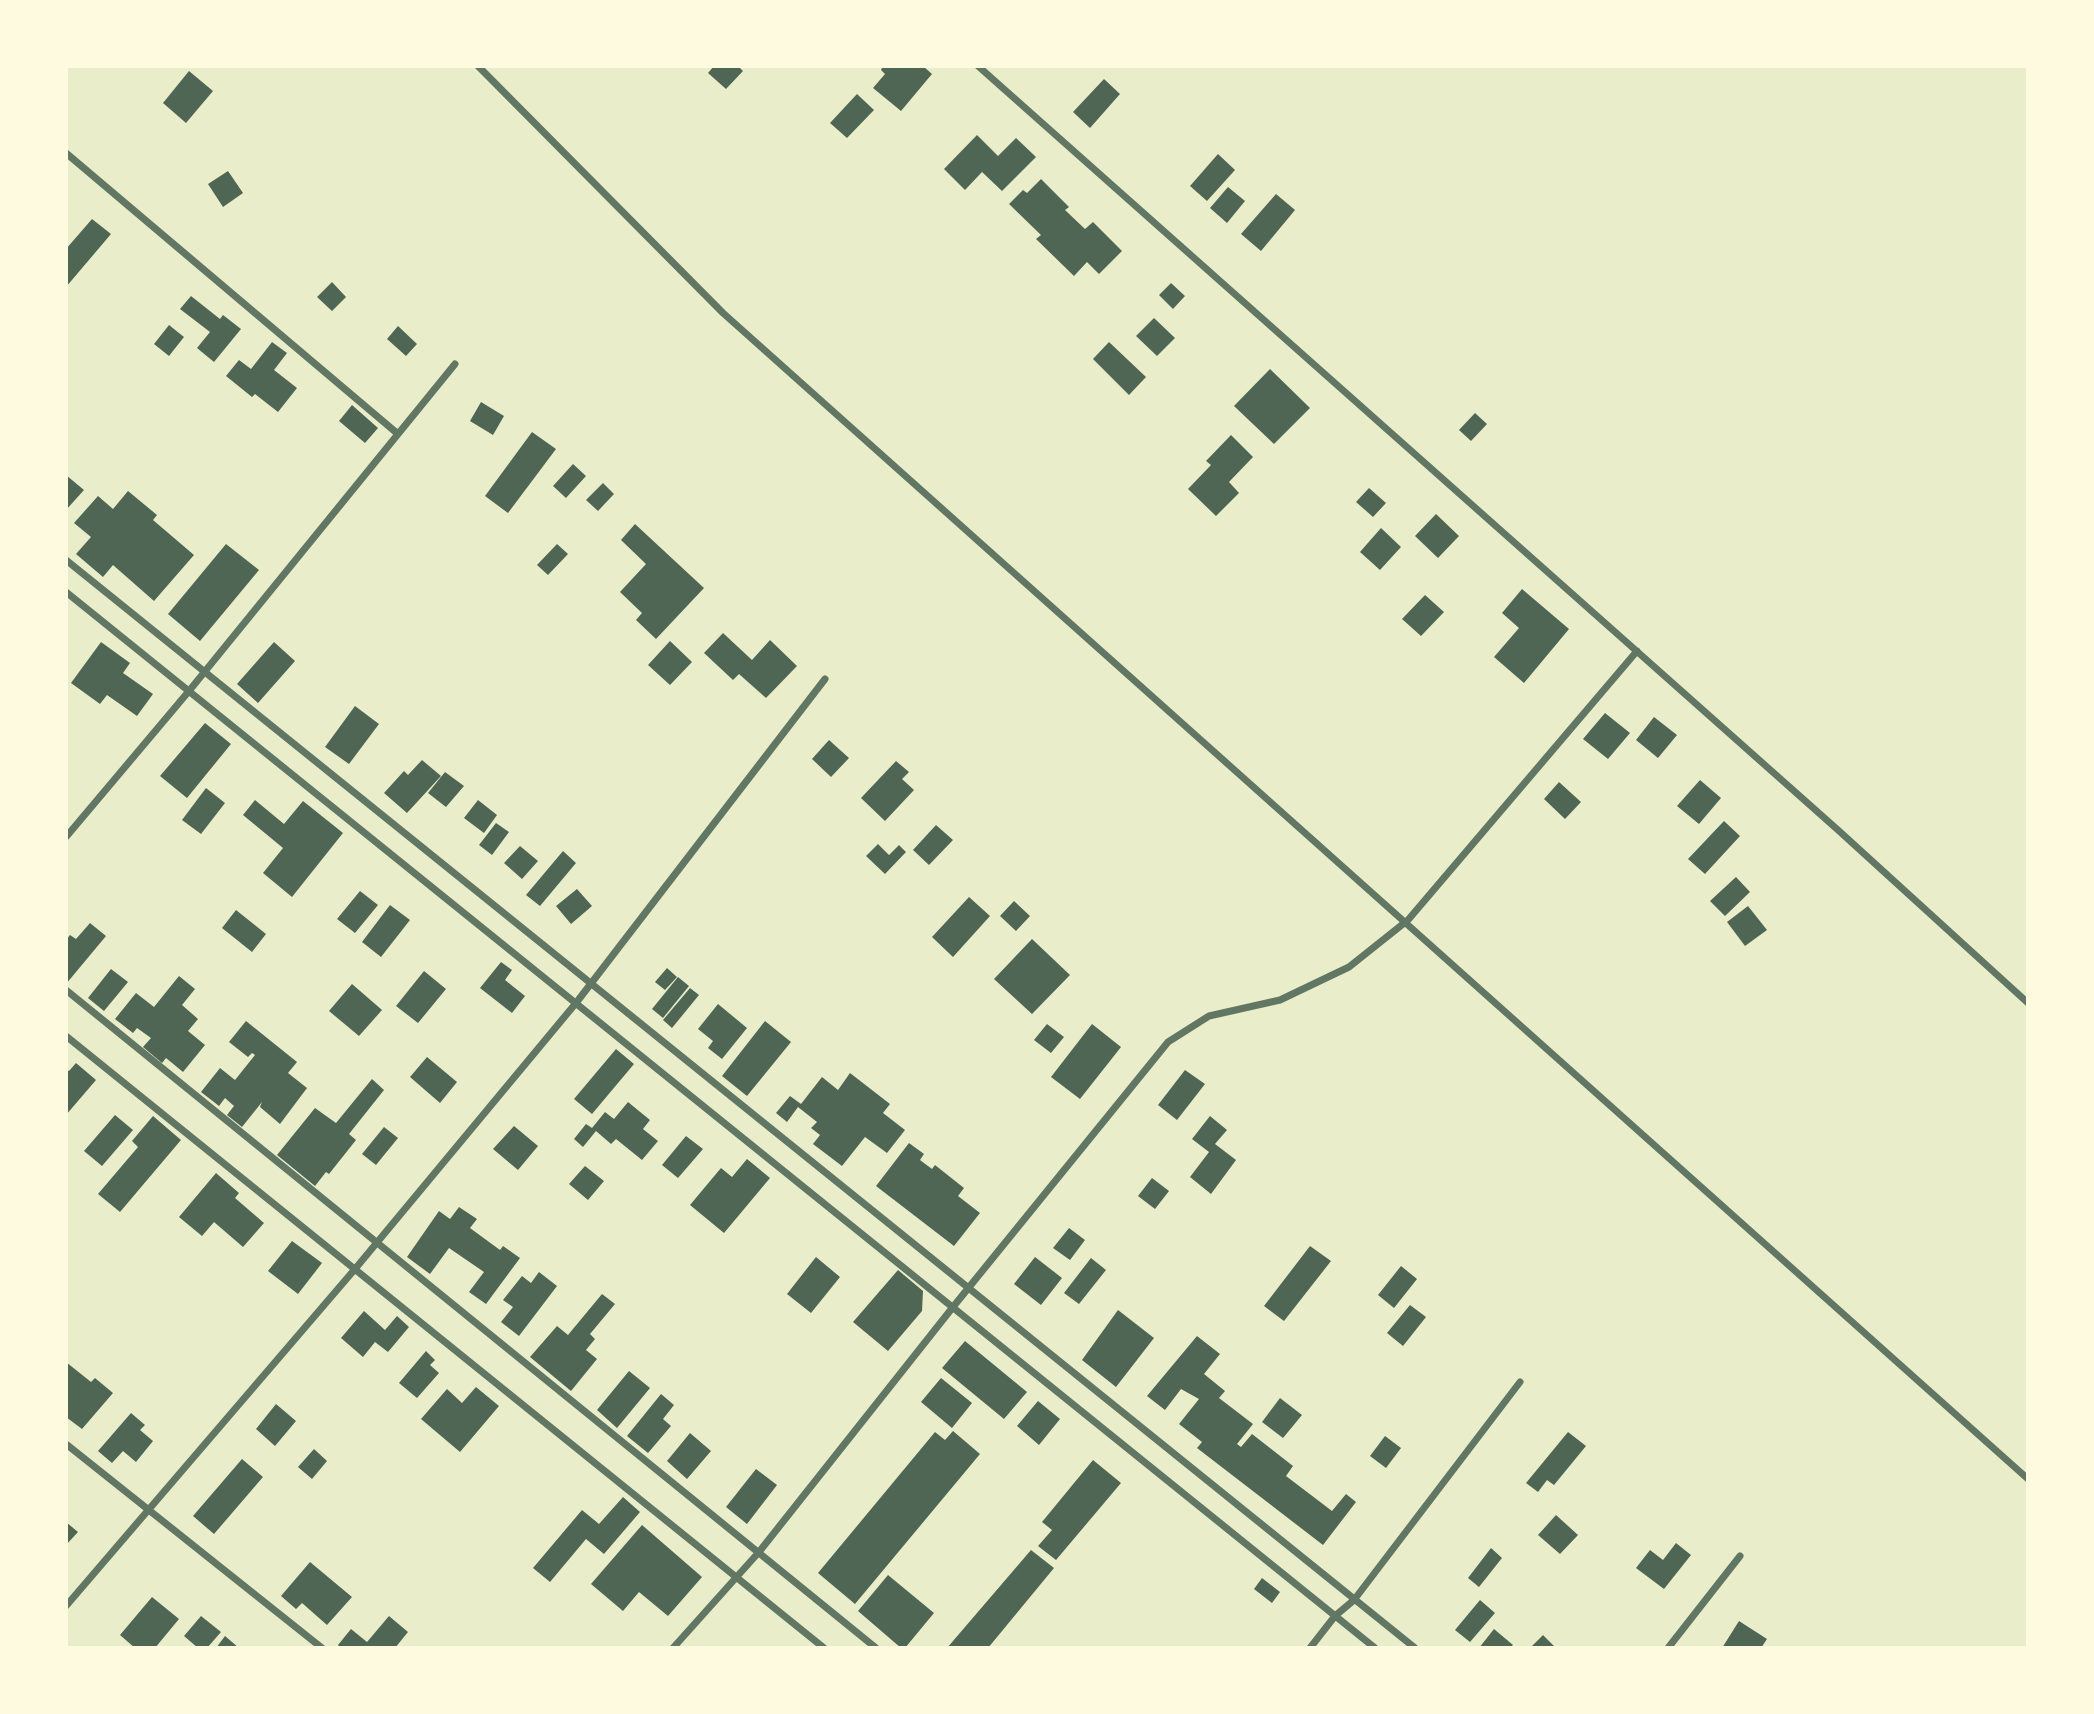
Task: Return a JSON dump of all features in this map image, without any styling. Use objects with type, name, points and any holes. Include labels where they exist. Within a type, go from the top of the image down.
[{"type":"street","points":[[478,66],[723,313],[2028,1479]]},
{"type":"street","points":[[978,66],[1838,830],[2028,1003]]},
{"type":"street","points":[[66,153],[398,434]]},
{"type":"street","points":[[66,837],[189,691],[455,364]]},
{"type":"street","points":[[66,560],[1415,1647]]},
{"type":"street","points":[[66,592],[1374,1647]]},
{"type":"street","points":[[673,1647],[759,1552],[1168,1042],[1209,1016],[1280,1000],[1349,967],[1406,922],[1637,651]]},
{"type":"street","points":[[66,1606],[355,1269],[576,1003],[825,680]]},
{"type":"street","points":[[66,990],[876,1647]]},
{"type":"street","points":[[66,1036],[824,1647]]},
{"type":"street","points":[[1310,1647],[1335,1616],[1354,1600],[1520,1382]]},
{"type":"street","points":[[66,1444],[321,1647]]},
{"type":"street","points":[[1668,1647],[1740,1556]]},
{"type":"building","points":[[714,66],[738,66],[743,71],[726,89],[708,73]]},
{"type":"building","points":[[883,66],[923,66],[932,74],[901,111],[873,88],[885,74],[881,70]]},
{"type":"building","points":[[189,71],[213,91],[186,123],[163,103]]},
{"type":"building","points":[[1104,79],[1120,94],[1090,128],[1073,112]]},
{"type":"building","points":[[857,94],[874,110],[847,138],[830,123]]},
{"type":"building","points":[[977,135],[998,156],[1016,138],[1036,157],[1002,191],[982,172],[965,190],[944,169]]},
{"type":"building","points":[[1218,154],[1235,170],[1207,201],[1190,186]]},
{"type":"building","points":[[228,171],[243,193],[223,207],[208,184]]},
{"type":"building","points":[[1041,179],[1069,207],[1065,210],[1085,229],[1093,222],[1122,251],[1099,274],[1087,262],[1074,276],[1036,239],[1041,235],[1009,204],[1023,190],[1027,193]]},
{"type":"building","points":[[1228,187],[1245,201],[1227,223],[1210,208]]},
{"type":"building","points":[[1276,194],[1295,210],[1261,251],[1241,234]]},
{"type":"building","points":[[92,219],[111,234],[66,287],[66,249]]},
{"type":"building","points":[[332,282],[346,297],[332,311],[317,297]]},
{"type":"building","points":[[1171,283],[1185,296],[1173,309],[1159,295]]},
{"type":"building","points":[[191,296],[220,319],[223,315],[241,329],[214,362],[197,348],[210,332],[180,309]]},
{"type":"building","points":[[1154,318],[1175,338],[1157,356],[1136,336]]},
{"type":"building","points":[[169,325],[184,337],[169,356],[154,344]]},
{"type":"building","points":[[398,326],[417,344],[406,356],[387,339]]},
{"type":"building","points":[[272,342],[287,353],[274,370],[297,388],[278,412],[255,394],[252,397],[226,376],[239,360],[251,369]]},
{"type":"building","points":[[1109,342],[1146,377],[1129,395],[1093,359]]},
{"type":"building","points":[[1270,369],[1310,408],[1274,444],[1234,406]]},
{"type":"building","points":[[481,402],[504,416],[493,435],[470,421]]},
{"type":"building","points":[[352,405],[378,428],[365,443],[339,421]]},
{"type":"building","points":[[1475,413],[1487,424],[1471,441],[1459,430]]},
{"type":"building","points":[[532,432],[556,449],[508,513],[485,496]]},
{"type":"building","points":[[1231,435],[1253,457],[1229,482],[1239,493],[1216,516],[1188,489],[1211,465],[1206,461]]},
{"type":"building","points":[[573,464],[586,476],[566,498],[553,486]]},
{"type":"building","points":[[66,475],[84,490],[66,510]]},
{"type":"building","points":[[603,483],[614,494],[598,511],[586,500]]},
{"type":"building","points":[[1369,488],[1386,503],[1373,517],[1356,502]]},
{"type":"building","points":[[128,491],[157,515],[153,520],[194,555],[154,601],[113,565],[103,577],[76,554],[91,537],[74,523],[98,496],[113,509]]},
{"type":"building","points":[[1436,514],[1459,536],[1438,558],[1415,536]]},
{"type":"building","points":[[635,524],[704,588],[656,639],[636,620],[642,613],[620,592],[646,564],[621,540]]},
{"type":"building","points":[[1381,528],[1401,547],[1380,570],[1360,552]]},
{"type":"building","points":[[226,544],[259,570],[200,641],[168,614]]},
{"type":"building","points":[[557,544],[568,554],[548,575],[537,565]]},
{"type":"building","points":[[1522,589],[1569,629],[1524,683],[1494,657],[1519,628],[1502,613]]},
{"type":"building","points":[[1425,595],[1444,612],[1421,636],[1402,619]]},
{"type":"building","points":[[723,633],[752,660],[770,640],[797,666],[766,698],[739,674],[733,680],[704,653]]},
{"type":"building","points":[[670,641],[692,662],[670,685],[648,665]]},
{"type":"building","points":[[101,642],[130,663],[123,673],[153,694],[137,716],[107,695],[100,704],[71,683]]},
{"type":"building","points":[[274,642],[295,661],[258,703],[237,684]]},
{"type":"building","points":[[355,706],[379,724],[349,764],[325,747]]},
{"type":"building","points":[[1605,713],[1630,733],[1608,759],[1583,739]]},
{"type":"building","points":[[1654,717],[1677,735],[1658,758],[1636,740]]},
{"type":"building","points":[[205,723],[231,744],[187,798],[160,776]]},
{"type":"building","points":[[829,740],[849,758],[831,777],[812,759]]},
{"type":"building","points":[[422,760],[441,776],[407,813],[384,793],[404,771],[408,775]]},
{"type":"building","points":[[896,761],[909,772],[902,779],[914,790],[885,821],[861,798]]},
{"type":"building","points":[[445,772],[464,786],[446,807],[428,793]]},
{"type":"building","points":[[1700,780],[1721,798],[1699,824],[1677,806]]},
{"type":"building","points":[[1559,782],[1581,802],[1565,819],[1544,799]]},
{"type":"building","points":[[206,788],[225,803],[201,834],[182,820]]},
{"type":"building","points":[[255,800],[284,824],[303,801],[343,833],[292,897],[263,873],[283,848],[243,815]]},
{"type":"building","points":[[478,800],[497,815],[484,833],[464,818]]},
{"type":"building","points":[[1724,821],[1740,836],[1705,874],[1688,859]]},
{"type":"building","points":[[496,823],[509,832],[492,855],[479,845]]},
{"type":"building","points":[[936,825],[953,840],[929,865],[913,850]]},
{"type":"building","points":[[878,844],[889,855],[899,845],[906,852],[885,874],[866,856]]},
{"type":"building","points":[[520,846],[538,861],[522,879],[504,863]]},
{"type":"building","points":[[563,851],[576,863],[540,906],[526,895]]},
{"type":"building","points":[[1736,877],[1750,892],[1725,916],[1710,901]]},
{"type":"building","points":[[577,889],[592,906],[571,924],[556,906]]},
{"type":"building","points":[[360,891],[378,905],[355,933],[337,919]]},
{"type":"building","points":[[969,897],[990,916],[953,957],[932,937]]},
{"type":"building","points":[[1014,901],[1030,916],[1016,931],[1000,916]]},
{"type":"building","points":[[390,905],[410,920],[381,957],[362,942]]},
{"type":"building","points":[[1748,906],[1767,930],[1745,946],[1727,922]]},
{"type":"building","points":[[236,910],[266,934],[252,952],[222,928]]},
{"type":"building","points":[[90,923],[106,936],[66,984],[66,940],[70,935],[76,939]]},
{"type":"building","points":[[1032,939],[1070,975],[1032,1014],[994,979]]},
{"type":"building","points":[[501,962],[512,970],[505,980],[525,996],[512,1013],[480,988]]},
{"type":"building","points":[[667,968],[677,977],[665,990],[655,982]]},
{"type":"building","points":[[111,969],[128,982],[104,1011],[88,998]]},
{"type":"building","points":[[424,971],[446,989],[418,1023],[396,1006]]},
{"type":"building","points":[[179,976],[195,989],[182,1005],[198,1019],[188,1031],[205,1045],[183,1072],[166,1058],[162,1063],[143,1047],[151,1038],[137,1028],[133,1033],[115,1019],[136,993],[154,1007]]},
{"type":"building","points":[[678,977],[689,986],[663,1018],[652,1009]]},
{"type":"building","points":[[352,984],[382,1010],[359,1036],[329,1011]]},
{"type":"building","points":[[690,988],[699,995],[672,1028],[663,1020]]},
{"type":"building","points":[[718,1004],[747,1028],[722,1059],[708,1048],[713,1041],[698,1029]]},
{"type":"building","points":[[246,1021],[297,1062],[288,1073],[307,1088],[280,1124],[260,1107],[262,1102],[242,1127],[227,1115],[234,1106],[225,1098],[219,1106],[201,1092],[220,1068],[235,1080],[255,1055],[252,1053],[248,1057],[229,1042]]},
{"type":"building","points":[[765,1021],[791,1042],[747,1096],[722,1076]]},
{"type":"building","points":[[1047,1024],[1064,1037],[1051,1053],[1034,1040]]},
{"type":"building","points":[[1092,1024],[1121,1047],[1080,1099],[1051,1077]]},
{"type":"building","points":[[616,1049],[634,1064],[592,1114],[574,1099]]},
{"type":"building","points":[[427,1057],[457,1082],[440,1103],[410,1077]]},
{"type":"building","points":[[76,1063],[96,1080],[66,1115],[66,1069],[69,1071]]},
{"type":"building","points":[[1185,1070],[1205,1084],[1177,1120],[1158,1105]]},
{"type":"building","points":[[850,1073],[890,1104],[883,1113],[905,1130],[887,1153],[865,1137],[842,1166],[813,1144],[820,1135],[811,1128],[817,1122],[798,1107],[787,1122],[776,1113],[790,1096],[801,1104],[822,1077],[838,1090]]},
{"type":"building","points":[[372,1079],[384,1090],[349,1134],[356,1140],[329,1174],[326,1172],[315,1186],[277,1155],[315,1108],[336,1123]]},
{"type":"building","points":[[628,1102],[650,1120],[643,1129],[658,1141],[642,1160],[616,1139],[611,1144],[596,1131],[583,1147],[574,1139],[586,1124],[592,1128],[605,1112],[614,1119]]},
{"type":"building","points":[[115,1115],[133,1130],[102,1166],[84,1151]]},
{"type":"building","points":[[153,1116],[181,1140],[120,1212],[98,1194],[138,1147],[132,1141]]},
{"type":"building","points":[[1210,1116],[1227,1130],[1215,1144],[1236,1160],[1211,1194],[1190,1177],[1209,1152],[1192,1139]]},
{"type":"building","points":[[514,1126],[538,1146],[518,1170],[493,1149]]},
{"type":"building","points":[[384,1127],[398,1138],[376,1165],[362,1154]]},
{"type":"building","points":[[686,1136],[703,1149],[678,1178],[662,1165]]},
{"type":"building","points":[[909,1143],[924,1154],[920,1160],[932,1169],[935,1165],[964,1188],[958,1196],[980,1213],[954,1246],[876,1186]]},
{"type":"building","points":[[747,1159],[770,1178],[724,1233],[690,1205],[721,1168],[732,1177]]},
{"type":"building","points":[[585,1166],[604,1181],[588,1200],[569,1184]]},
{"type":"building","points":[[216,1173],[239,1193],[235,1198],[264,1223],[243,1247],[214,1222],[202,1236],[179,1217]]},
{"type":"building","points":[[1152,1178],[1169,1191],[1155,1209],[1138,1196]]},
{"type":"building","points":[[459,1207],[477,1219],[470,1228],[500,1250],[503,1246],[520,1258],[486,1304],[469,1292],[484,1272],[449,1248],[430,1274],[407,1257],[439,1211],[450,1219]]},
{"type":"building","points":[[1069,1228],[1085,1240],[1070,1260],[1053,1248]]},
{"type":"building","points":[[292,1241],[322,1263],[298,1294],[268,1271]]},
{"type":"building","points":[[1310,1246],[1331,1261],[1284,1321],[1264,1306]]},
{"type":"building","points":[[816,1257],[840,1277],[811,1313],[787,1294]]},
{"type":"building","points":[[1035,1257],[1062,1278],[1041,1305],[1014,1284]]},
{"type":"building","points":[[1091,1258],[1106,1270],[1079,1304],[1064,1293]]},
{"type":"building","points":[[1401,1266],[1417,1279],[1394,1308],[1378,1295]]},
{"type":"building","points":[[898,1270],[923,1291],[922,1311],[888,1351],[853,1322]]},
{"type":"building","points":[[539,1272],[557,1286],[519,1336],[501,1322],[513,1307],[503,1300],[522,1276],[531,1283]]},
{"type":"building","points":[[602,1294],[615,1304],[590,1334],[595,1339],[586,1350],[597,1359],[571,1391],[530,1357],[557,1326],[568,1335]]},
{"type":"building","points":[[1410,1305],[1426,1317],[1403,1346],[1387,1333]]},
{"type":"building","points":[[1118,1310],[1154,1338],[1116,1387],[1082,1360]]},
{"type":"building","points":[[364,1311],[385,1330],[397,1316],[409,1327],[388,1352],[375,1342],[363,1357],[341,1338]]},
{"type":"building","points":[[1197,1336],[1220,1354],[1204,1374],[1225,1391],[1219,1398],[1253,1424],[1237,1444],[1241,1447],[1252,1434],[1293,1466],[1286,1476],[1332,1511],[1346,1494],[1356,1502],[1323,1545],[1197,1448],[1202,1442],[1179,1424],[1199,1399],[1181,1389],[1165,1410],[1147,1396]]},
{"type":"building","points":[[965,1341],[1027,1392],[1004,1419],[942,1368]]},
{"type":"building","points":[[426,1351],[435,1360],[430,1365],[439,1373],[417,1398],[399,1383]]},
{"type":"building","points":[[66,1362],[91,1382],[95,1378],[113,1393],[82,1429],[66,1417]]},
{"type":"building","points":[[629,1371],[650,1388],[617,1428],[597,1410]]},
{"type":"building","points":[[941,1378],[972,1403],[952,1428],[921,1402]]},
{"type":"building","points":[[476,1387],[499,1406],[460,1452],[421,1419],[447,1389],[462,1403]]},
{"type":"building","points":[[661,1394],[674,1405],[663,1419],[671,1426],[648,1453],[627,1436]]},
{"type":"building","points":[[1280,1398],[1302,1415],[1283,1438],[1262,1422]]},
{"type":"building","points":[[1038,1401],[1060,1419],[1039,1445],[1017,1426]]},
{"type":"building","points":[[276,1404],[296,1421],[275,1446],[256,1429]]},
{"type":"building","points":[[131,1413],[145,1425],[140,1430],[153,1441],[136,1462],[123,1451],[112,1463],[98,1451]]},
{"type":"building","points":[[953,1431],[980,1454],[855,1604],[818,1573],[935,1432],[945,1440]]},
{"type":"building","points":[[1568,1432],[1586,1446],[1554,1485],[1547,1480],[1538,1492],[1526,1483]]},
{"type":"building","points":[[690,1433],[711,1451],[687,1479],[667,1461]]},
{"type":"building","points":[[1385,1436],[1401,1448],[1386,1468],[1370,1456]]},
{"type":"building","points":[[314,1449],[327,1461],[312,1479],[298,1467]]},
{"type":"building","points":[[242,1459],[263,1477],[214,1534],[193,1516]]},
{"type":"building","points":[[1093,1460],[1121,1483],[1056,1560],[1038,1546],[1052,1530],[1042,1522]]},
{"type":"building","points":[[756,1469],[777,1485],[747,1524],[726,1507]]},
{"type":"building","points":[[623,1497],[640,1512],[604,1554],[586,1539],[550,1582],[533,1568],[582,1510],[599,1524]]},
{"type":"building","points":[[1556,1515],[1578,1535],[1560,1554],[1538,1535]]},
{"type":"building","points":[[66,1522],[78,1532],[66,1545]]},
{"type":"building","points":[[642,1525],[702,1577],[668,1616],[639,1592],[623,1611],[591,1584]]},
{"type":"building","points":[[1676,1543],[1691,1555],[1664,1589],[1636,1568],[1650,1550],[1663,1560]]},
{"type":"building","points":[[1491,1548],[1502,1558],[1479,1587],[1468,1578]]},
{"type":"building","points":[[1031,1550],[1054,1568],[988,1648],[947,1648]]},
{"type":"building","points":[[310,1562],[352,1597],[327,1625],[302,1603],[296,1609],[281,1596]]},
{"type":"building","points":[[888,1575],[934,1613],[905,1648],[901,1648],[858,1611]]},
{"type":"building","points":[[1262,1578],[1280,1592],[1272,1603],[1254,1589]]},
{"type":"building","points":[[152,1597],[179,1619],[155,1648],[135,1648],[120,1635]]},
{"type":"building","points":[[1480,1600],[1495,1613],[1470,1642],[1455,1630]]},
{"type":"building","points":[[201,1616],[221,1632],[207,1648],[198,1648],[184,1636]]},
{"type":"building","points":[[389,1616],[408,1632],[395,1648],[340,1648],[338,1645],[351,1629],[367,1642]]},
{"type":"building","points":[[1739,1621],[1767,1639],[1761,1648],[1722,1648]]},
{"type":"building","points":[[1494,1629],[1513,1645],[1510,1648],[1479,1648]]},
{"type":"building","points":[[1543,1635],[1556,1648],[1530,1648]]},
{"type":"building","points":[[225,1636],[239,1648],[216,1648]]}]
